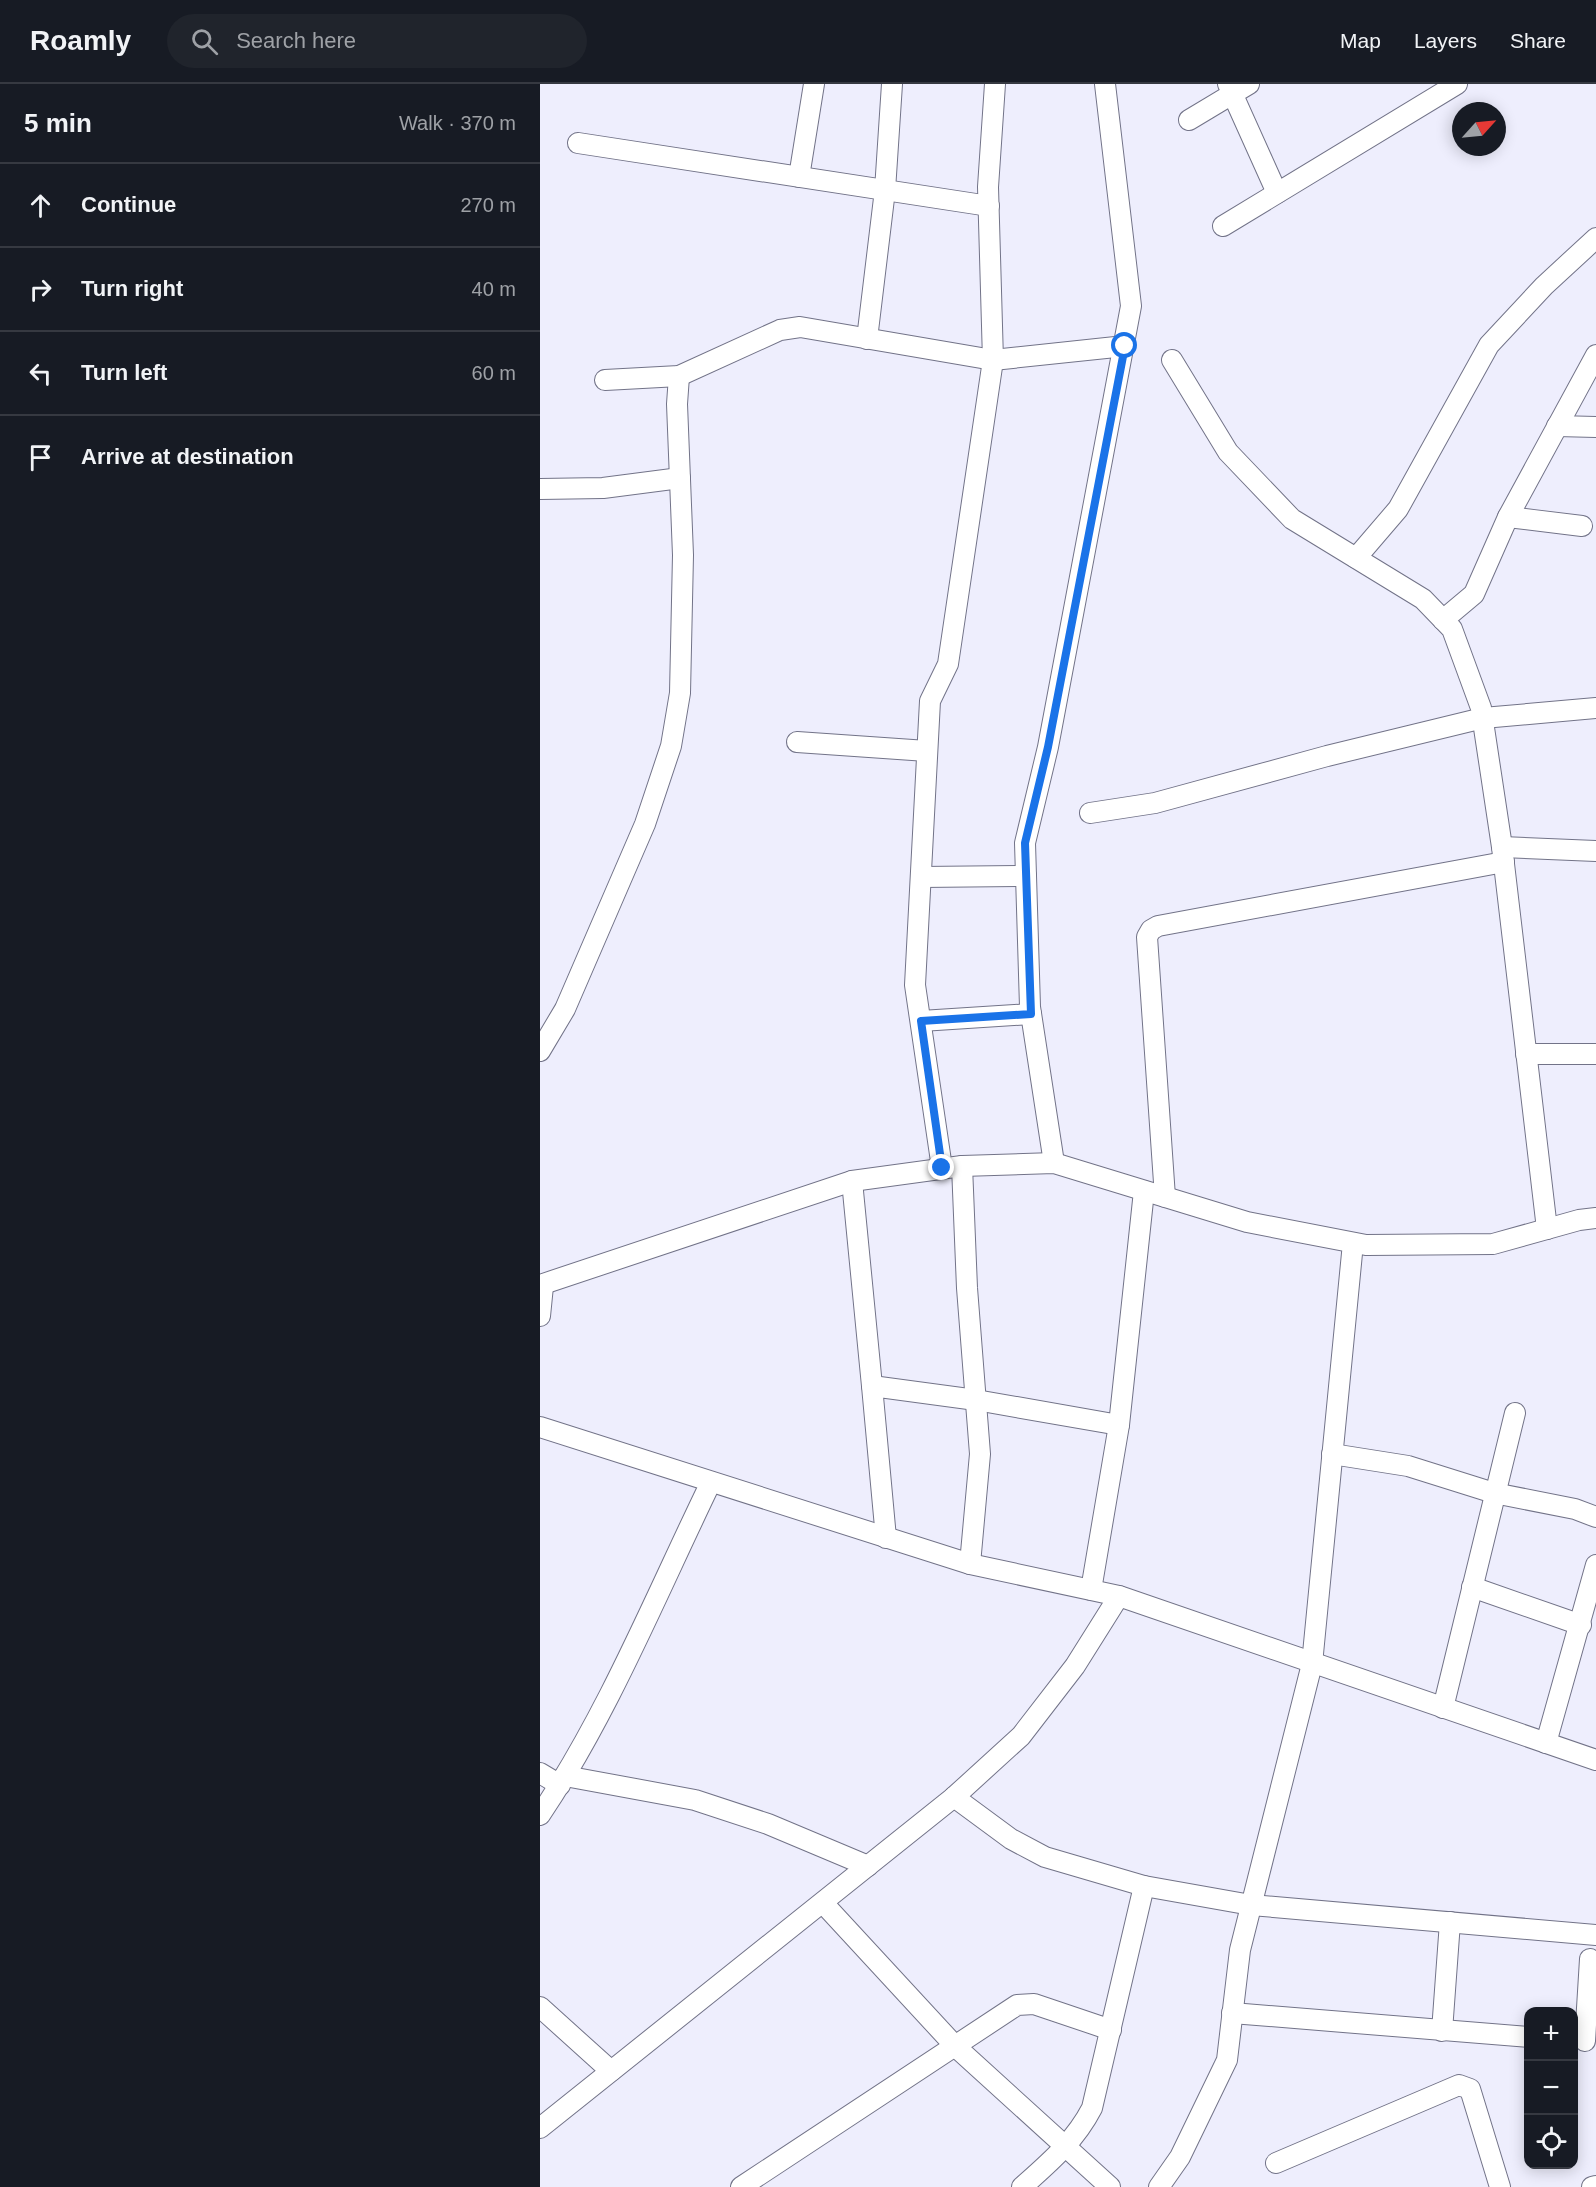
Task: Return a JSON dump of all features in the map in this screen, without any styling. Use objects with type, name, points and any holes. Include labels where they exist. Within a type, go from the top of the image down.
[{"type":"street","points":[[799,177],[814,84]]},
{"type":"street","points":[[867,339],[885,190],[892,84]]},
{"type":"street","points":[[942,1168],[915,985],[930,701],[948,664],[993,360],[988,206],[995,84]]},
{"type":"street","points":[[1054,1163],[1031,1014],[1025,843],[1048,747],[1131,306],[1105,84]]},
{"type":"street","points":[[1223,226],[1457,84]]},
{"type":"street","points":[[1189,120],[1237,87],[1277,193]]},
{"type":"street","points":[[578,143],[988,206]]},
{"type":"street","points":[[1356,558],[1398,509],[1489,345],[1544,286],[1596,238]]},
{"type":"street","points":[[605,380],[679,376],[780,330],[800,327],[993,360],[1125,346]]},
{"type":"street","points":[[1443,620],[1474,594],[1508,517],[1596,355]]},
{"type":"street","points":[[1172,360],[1228,452],[1292,519],[1423,599],[1452,629],[1483,718],[1503,855],[1547,1229]]},
{"type":"street","points":[[540,1051],[565,1009],[645,824],[671,746],[680,693],[683,555],[677,404],[679,376]]},
{"type":"street","points":[[1557,426],[1596,427]]},
{"type":"street","points":[[540,489],[603,488],[680,478]]},
{"type":"street","points":[[1508,517],[1582,526]]},
{"type":"street","points":[[1090,813],[1155,803],[1327,756],[1483,718],[1596,708]]},
{"type":"street","points":[[797,742],[927,751]]},
{"type":"street","points":[[1165,1197],[1148,937],[1151,930],[1170,924],[1503,855],[1596,851]]},
{"type":"street","points":[[921,877],[1026,876]]},
{"type":"street","points":[[921,1021],[1031,1014]]},
{"type":"street","points":[[1526,1054],[1596,1054]]},
{"type":"street","points":[[540,1316],[541,1286],[852,1181],[962,1166],[1054,1163],[1247,1222],[1366,1245],[1493,1244],[1596,1218]]},
{"type":"street","points":[[962,1166],[980,1454],[970,1564]]},
{"type":"street","points":[[852,1181],[886,1538]]},
{"type":"street","points":[[1091,1590],[1119,1425],[1144,1191]]},
{"type":"street","points":[[1159,2187],[1180,2157],[1227,2060],[1239,1950],[1312,1664],[1353,1243]]},
{"type":"street","points":[[872,1386],[976,1400],[1119,1425]]},
{"type":"street","points":[[1443,1708],[1515,1413]]},
{"type":"street","points":[[541,1429],[970,1564],[1119,1596],[1596,1760]]},
{"type":"street","points":[[1332,1455],[1408,1466],[1494,1493],[1575,1509],[1596,1517]]},
{"type":"street","points":[[540,1815],[562,1781],[608,1695],[711,1482]]},
{"type":"street","points":[[1546,1743],[1596,1565]]},
{"type":"street","points":[[1472,1587],[1581,1625]]},
{"type":"street","points":[[540,2128],[954,1797],[1021,1736],[1075,1666],[1119,1596]]},
{"type":"street","points":[[540,1773],[562,1781],[695,1800],[768,1824],[868,1866]]},
{"type":"street","points":[[954,1797],[1011,1839],[1045,1857],[1144,1886],[1251,1905],[1596,1935]]},
{"type":"street","points":[[1022,2187],[1066,2147],[1082,2127],[1092,2108],[1144,1886]]},
{"type":"street","points":[[823,1903],[956,2047],[1110,2187]]},
{"type":"street","points":[[1442,2031],[1450,1922]]},
{"type":"street","points":[[1585,2041],[1590,1959]]},
{"type":"street","points":[[741,2187],[1017,2005],[1034,2004],[1111,2030]]},
{"type":"street","points":[[540,2007],[611,2071]]},
{"type":"street","points":[[1232,2013],[1524,2037]]},
{"type":"street","points":[[1276,2163],[1460,2085],[1470,2089],[1500,2187]]},
{"type":"route","points":[[942,1168],[921,1021],[1031,1014],[1025,843],[1048,747],[1125,346]]}]
